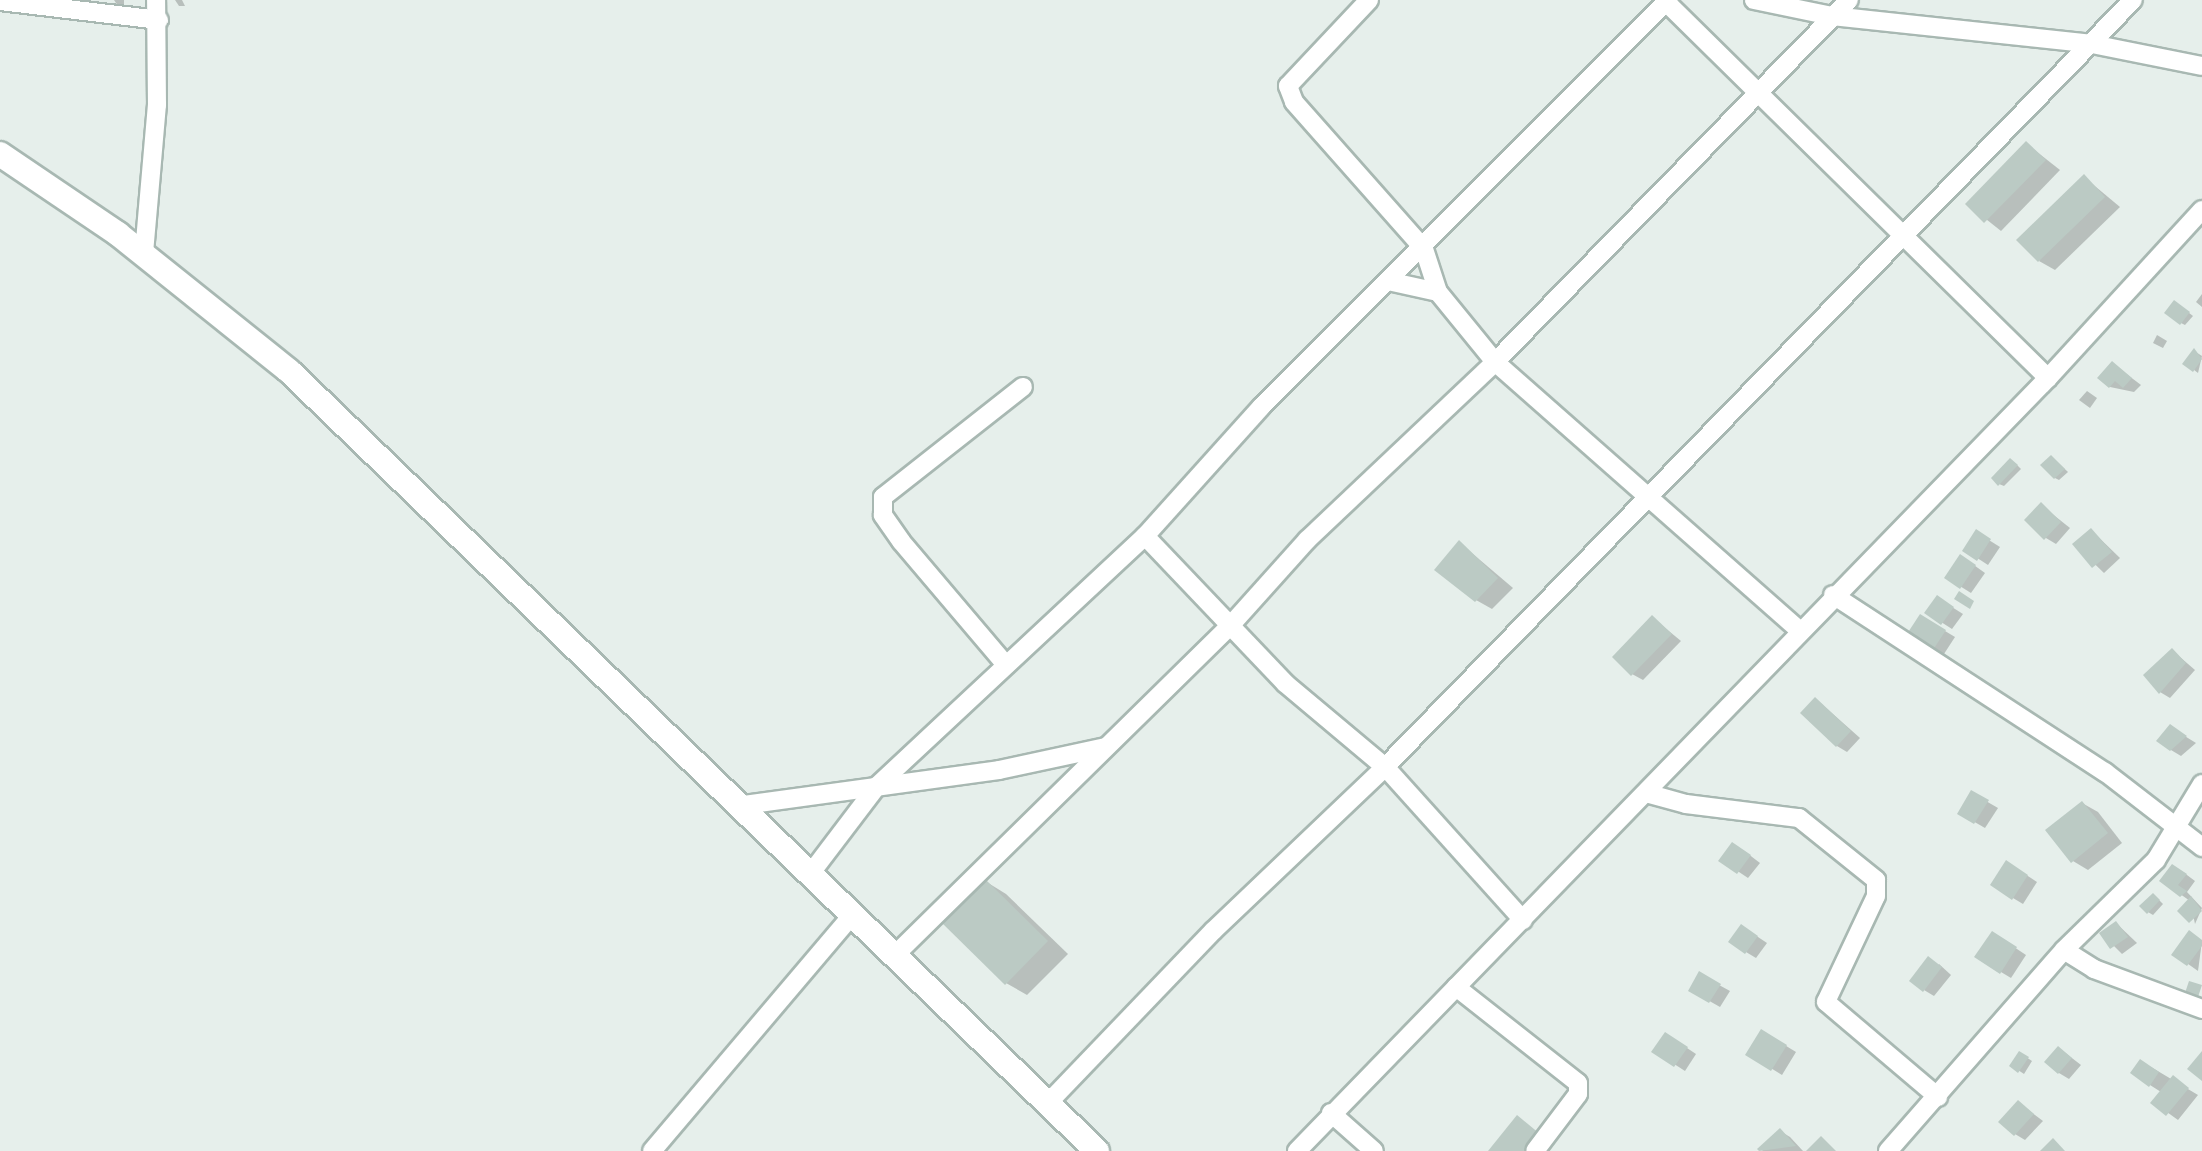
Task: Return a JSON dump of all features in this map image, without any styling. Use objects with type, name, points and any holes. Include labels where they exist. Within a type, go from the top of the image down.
[{"type":"main road","points":[[0,154],[144,253],[289,371],[744,805],[1097,1151]]},
{"type":"street","points":[[144,253],[159,20],[156,0]]},
{"type":"street","points":[[1369,0],[1296,76],[1289,94],[1424,249],[1438,292],[1495,362],[1649,493],[1799,630]]},
{"type":"street","points":[[1754,0],[1832,16],[2092,44],[2202,66]]},
{"type":"street","points":[[895,955],[1229,627],[1307,540],[1495,362],[1608,242],[1760,95],[1849,0]]},
{"type":"street","points":[[1048,1103],[1213,931],[1385,767],[2133,0]]},
{"type":"street","points":[[0,1],[159,20]]},
{"type":"street","points":[[811,873],[877,786],[1145,536],[1261,407],[1424,249],[1666,1],[2048,378]]},
{"type":"street","points":[[1297,1151],[1646,793],[1833,595],[2048,378],[2202,210]]},
{"type":"street","points":[[1388,281],[1438,292]]},
{"type":"street","points":[[1006,665],[901,541],[883,515],[883,497],[1023,387]]},
{"type":"street","points":[[1145,536],[1229,627],[1385,767],[1523,920]]},
{"type":"street","points":[[1833,595],[2105,772],[2202,847]]},
{"type":"street","points":[[744,805],[999,770],[1106,747]]},
{"type":"street","points":[[1888,1151],[2064,950],[2156,860],[2179,827],[2202,784]]},
{"type":"street","points":[[1646,793],[1686,804],[1799,818],[1876,880],[1876,896],[1826,1002],[1938,1097]]},
{"type":"street","points":[[652,1151],[853,914]]},
{"type":"street","points":[[2064,950],[2094,969],[2202,1009]]},
{"type":"street","points":[[1456,987],[1578,1083],[1578,1094],[1535,1151]]},
{"type":"street","points":[[1331,1113],[1374,1151]]},
{"type":"building","points":[[2026,141],[2046,160],[1984,223],[1965,204]]},
{"type":"building","points":[[2084,174],[2105,197],[2038,262],[2016,240]]},
{"type":"building","points":[[2174,300],[2190,312],[2180,325],[2164,313]]},
{"type":"building","points":[[2194,348],[2202,359],[2193,372],[2182,364]]},
{"type":"building","points":[[2112,361],[2132,378],[2123,388],[2115,381],[2109,388],[2097,378]]},
{"type":"building","points":[[2051,455],[2065,469],[2054,479],[2040,465]]},
{"type":"building","points":[[2010,458],[2018,465],[1998,486],[1991,478]]},
{"type":"building","points":[[2041,502],[2061,522],[2044,540],[2024,520]]},
{"type":"building","points":[[2091,528],[2112,552],[2092,568],[2072,544]]},
{"type":"building","points":[[1976,529],[1991,539],[1977,561],[1962,551]]},
{"type":"building","points":[[1459,540],[1498,578],[1475,602],[1434,570]]},
{"type":"building","points":[[1960,554],[1976,565],[1960,589],[1944,578]]},
{"type":"building","points":[[1959,591],[1974,601],[1970,609],[1954,599]]},
{"type":"building","points":[[1937,595],[1954,607],[1941,625],[1924,613]]},
{"type":"building","points":[[1920,614],[1946,630],[1931,653],[1905,637]]},
{"type":"building","points":[[1652,615],[1672,634],[1631,676],[1612,657]]},
{"type":"building","points":[[2172,648],[2186,663],[2159,694],[2143,675]]},
{"type":"building","points":[[1815,697],[1851,731],[1836,747],[1800,713]]},
{"type":"building","points":[[2170,724],[2187,736],[2170,751],[2156,741]]},
{"type":"building","points":[[1971,790],[1989,800],[1974,824],[1957,814]]},
{"type":"building","points":[[2082,801],[2108,833],[2071,863],[2045,830]]},
{"type":"building","points":[[1732,842],[1751,855],[1737,874],[1718,861]]},
{"type":"building","points":[[2006,860],[2028,875],[2012,900],[1990,885]]},
{"type":"building","points":[[2172,864],[2187,874],[2178,885],[2187,891],[2180,897],[2159,881]]},
{"type":"building","points":[[985,879],[1048,941],[1005,985],[942,923]]},
{"type":"building","points":[[2153,893],[2160,900],[2147,914],[2139,906]]},
{"type":"building","points":[[2191,896],[2202,911],[2189,923],[2177,911]]},
{"type":"building","points":[[2116,921],[2128,937],[2110,949],[2099,933]]},
{"type":"building","points":[[1741,924],[1758,936],[1745,954],[1728,942]]},
{"type":"building","points":[[2189,930],[2202,940],[2202,946],[2187,966],[2171,955]]},
{"type":"building","points":[[1992,931],[2017,947],[2000,974],[1974,957]]},
{"type":"building","points":[[1928,956],[1942,967],[1923,992],[1909,981]]},
{"type":"building","points":[[1699,971],[1721,984],[1709,1003],[1688,991]]},
{"type":"building","points":[[2189,981],[2202,985],[2198,997],[2185,993]]},
{"type":"building","points":[[1761,1029],[1787,1045],[1771,1071],[1745,1055]]},
{"type":"building","points":[[1665,1032],[1688,1047],[1674,1067],[1651,1052]]},
{"type":"building","points":[[2058,1046],[2072,1058],[2058,1074],[2044,1062]]},
{"type":"building","points":[[2019,1051],[2029,1057],[2018,1073],[2009,1066]]},
{"type":"building","points":[[2202,1051],[2202,1081],[2187,1069]]},
{"type":"building","points":[[2140,1059],[2159,1072],[2149,1087],[2130,1073]]},
{"type":"building","points":[[2173,1075],[2189,1088],[2166,1116],[2150,1103]]},
{"type":"building","points":[[2018,1100],[2034,1114],[2014,1136],[1998,1122]]},
{"type":"building","points":[[1517,1115],[1540,1134],[1527,1151],[1488,1151]]},
{"type":"building","points":[[1780,1128],[1796,1146],[1757,1149]]},
{"type":"building","points":[[1821,1136],[1836,1151],[1806,1151]]},
{"type":"building","points":[[2053,1138],[2065,1151],[2040,1151]]}]
